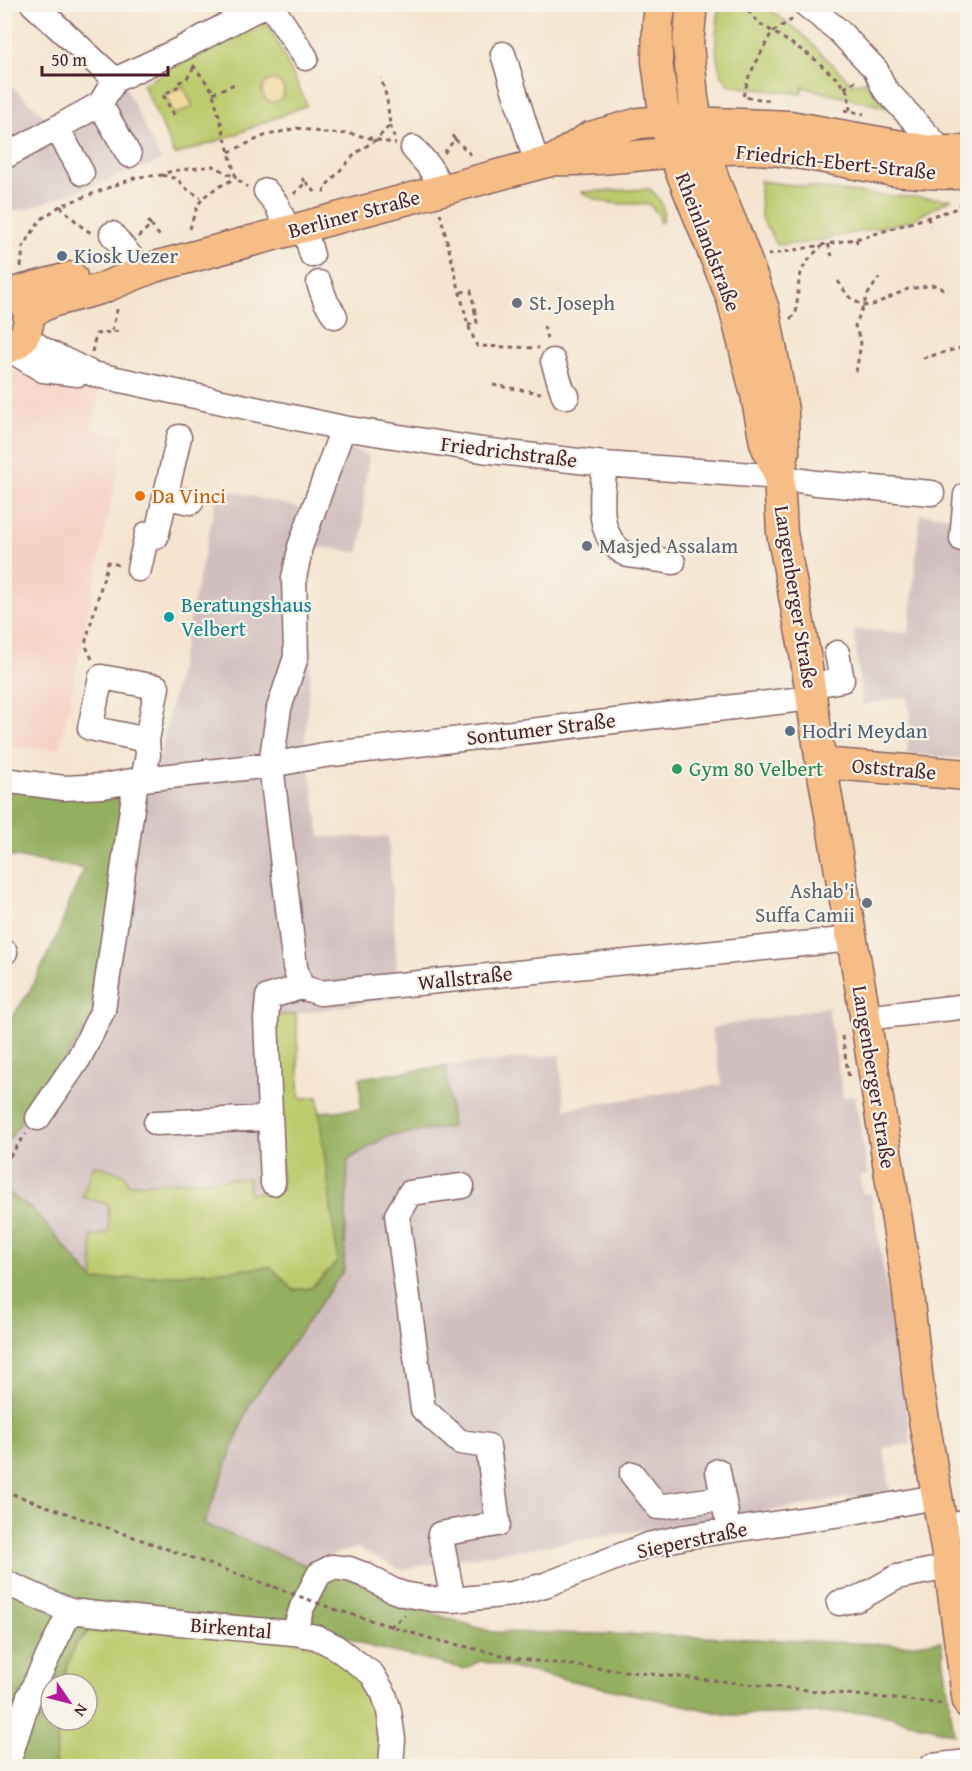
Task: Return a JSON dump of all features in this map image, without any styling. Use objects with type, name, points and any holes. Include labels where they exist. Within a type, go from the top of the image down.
[{"type":"main road","name":"Rheinlandstraße","points":[[661,4],[658,21],[657,61],[665,121],[673,152],[732,299],[765,442],[782,464]]},
{"type":"main road","name":"Rheinlandstraße","points":[[692,4],[688,44],[697,121],[714,180],[764,309],[783,410],[782,464]]},
{"type":"main road","name":"Friedrich-Ebert-Straße","points":[[665,121],[790,126],[955,152]]},
{"type":"main road","name":"Berliner Straße","points":[[546,162],[590,136],[639,123],[665,121]]},
{"type":"main road","name":"Friedrich-Ebert-Straße","points":[[673,152],[754,149],[807,155],[896,171],[968,174]]},
{"type":"main road","name":"Berliner Straße","points":[[14,315],[100,289],[138,249],[296,229],[546,162],[673,152]]},
{"type":"main road","name":"Langenberger Straße","points":[[782,464],[782,533],[852,939],[853,1027],[907,1284],[908,1375],[936,1497],[955,1525],[949,1567],[959,1638],[956,1703]]},
{"type":"main road","name":"Oststraße","points":[[821,763],[968,775]]},
{"type":"street","points":[[33,4],[115,80]]},
{"type":"street","points":[[4,157],[100,104],[115,80],[188,58],[268,4],[306,58]]},
{"type":"street","points":[[809,5],[838,30],[876,70],[884,88],[955,152]]},
{"type":"street","points":[[503,54],[546,162]]},
{"type":"street","points":[[100,104],[129,155]]},
{"type":"street","points":[[57,128],[82,173]]},
{"type":"street","points":[[405,147],[428,165],[439,192]]},
{"type":"street","points":[[259,191],[278,205],[312,255]]},
{"type":"street","points":[[320,283],[326,302],[335,316]]},
{"type":"street","name":"Friedrichstraße","points":[[14,315],[43,370],[70,374],[93,374],[184,416],[340,421],[482,450],[605,464],[782,464],[816,483],[932,493]]},
{"type":"street","points":[[554,361],[565,396]]},
{"type":"street","points":[[138,569],[147,534],[156,537],[161,500],[184,416]]},
{"type":"street","points":[[273,1183],[266,1020],[268,997],[301,987],[295,967],[272,765],[279,708],[296,657],[294,578],[299,550],[340,421]]},
{"type":"street","points":[[605,464],[601,516],[616,545],[628,555],[674,562]]},
{"type":"street","points":[[962,539],[966,495]]},
{"type":"street","points":[[161,500],[191,502]]},
{"type":"street","name":"Sontumer Straße","points":[[4,780],[64,788],[103,786],[810,692],[842,680],[837,653]]},
{"type":"street","points":[[38,1118],[79,1058],[103,1010],[139,780],[148,755],[147,740]]},
{"type":"street","name":"Wallstraße","points":[[301,987],[320,993],[852,939]]},
{"type":"street","points":[[853,1027],[968,1006]]},
{"type":"street","points":[[156,1123],[269,1118]]},
{"type":"street","points":[[453,1600],[440,1534],[498,1524],[488,1446],[460,1442],[423,1409],[397,1215],[410,1193],[462,1186]]},
{"type":"street","points":[[718,1471],[729,1530]]},
{"type":"street","points":[[632,1474],[658,1507],[723,1498]]},
{"type":"street","name":"Sieperstraße","points":[[453,1600],[512,1594],[545,1585],[648,1545],[684,1537],[936,1497]]},
{"type":"street","name":"Birkental","points":[[4,1581],[70,1611],[294,1633],[302,1607],[319,1574],[332,1567],[349,1569],[365,1575],[403,1594],[453,1600]]},
{"type":"street","points":[[839,1603],[858,1599],[897,1577],[949,1567]]},
{"type":"street","points":[[7,1767],[29,1696],[70,1611]]},
{"type":"street","points":[[294,1633],[316,1637],[334,1646],[372,1674],[384,1694],[389,1711],[393,1739],[391,1767]]},
{"type":"street","points":[[932,1767],[968,1762]]},
{"type":"path","points":[[742,4],[759,23],[811,56],[836,78],[848,92],[850,111]]},
{"type":"path","points":[[743,97],[749,76],[772,32],[809,5]]},
{"type":"path","points":[[188,58],[213,93],[236,178]]},
{"type":"path","points":[[174,115],[163,95],[179,86],[178,83],[187,78],[188,58]]},
{"type":"path","points":[[324,194],[325,187],[356,153],[377,139],[390,125],[387,99],[381,78]]},
{"type":"path","points":[[213,93],[235,84]]},
{"type":"path","points":[[229,152],[264,136],[297,128],[324,134],[352,134],[405,147]]},
{"type":"path","points":[[449,132],[471,155]]},
{"type":"path","points":[[442,155],[455,138]]},
{"type":"path","points":[[14,315],[23,247],[39,220],[60,206],[137,177],[162,175],[171,171],[214,165],[259,191]]},
{"type":"path","points":[[162,175],[177,179],[186,189],[201,198]]},
{"type":"path","points":[[300,177],[318,195]]},
{"type":"path","points":[[190,229],[201,198],[236,178]]},
{"type":"path","points":[[291,196],[306,182]]},
{"type":"path","points":[[439,192],[468,325],[477,346],[550,347],[544,326]]},
{"type":"path","points":[[746,260],[856,239],[958,208],[968,195]]},
{"type":"path","points":[[60,206],[83,228],[138,249]]},
{"type":"path","points":[[928,217],[930,226]]},
{"type":"path","points":[[147,220],[151,225]]},
{"type":"path","points":[[138,249],[151,225]]},
{"type":"path","points":[[138,249],[151,225]]},
{"type":"path","points":[[856,239],[859,247]]},
{"type":"path","points":[[828,244],[832,256]]},
{"type":"path","points":[[790,320],[796,314],[796,292],[802,268],[808,259],[823,246]]},
{"type":"path","points":[[856,372],[861,344],[855,326],[879,278]]},
{"type":"path","points":[[838,281],[848,296],[863,306],[873,305],[908,289],[934,285],[948,291]]},
{"type":"path","points":[[461,292],[471,291],[477,312],[477,323],[468,325]]},
{"type":"path","points":[[112,331],[118,306]]},
{"type":"path","points":[[92,349],[96,334],[118,331]]},
{"type":"path","points":[[923,358],[968,346]]},
{"type":"path","points":[[494,385],[565,396]]},
{"type":"path","points":[[85,644],[108,562],[138,569]]},
{"type":"path","points":[[849,1078],[853,1027]]},
{"type":"path","points":[[4,1164],[38,1118]]},
{"type":"path","points":[[4,1491],[334,1609],[432,1639],[520,1659],[640,1673],[956,1703]]},
{"type":"shaded area","points":[[4,79],[44,116],[125,86],[161,161],[27,209],[5,211]]},
{"type":"shaded area","points":[[5,369],[41,381],[99,390],[91,429],[125,435],[60,748],[5,748]]},
{"type":"shaded area","points":[[333,442],[369,456],[364,486],[363,530],[359,553],[324,547],[309,551],[310,673],[305,740],[320,837],[388,837],[399,997],[296,1014],[273,1015],[282,1190],[249,1194],[249,1178],[128,1184],[108,1203],[109,1233],[91,1236],[94,1281],[34,1211],[5,1190],[4,1143],[57,1072],[129,790],[153,787],[219,488],[307,510]]},
{"type":"shaded area","points":[[920,514],[967,518],[967,759],[907,754],[911,712],[907,696],[862,705],[854,630],[909,633]]},
{"type":"shaded area","points":[[828,1007],[843,1097],[855,1096],[868,1175],[860,1176],[863,1194],[871,1193],[912,1444],[884,1448],[890,1491],[444,1561],[401,1570],[358,1548],[335,1554],[311,1567],[204,1524],[250,1403],[344,1271],[348,1160],[387,1136],[451,1127],[446,1066],[559,1055],[565,1109],[722,1084],[711,1028]]},
{"type":"green space","points":[[720,5],[763,5],[800,32],[852,84],[864,81],[888,108],[803,87],[801,94],[732,86],[725,80],[717,60],[716,36]]},
{"type":"green space","points":[[268,22],[307,105],[226,138],[175,155],[143,84]]},
{"type":"green space","points":[[760,181],[875,195],[951,199],[910,221],[806,243],[777,245],[761,217]]},
{"type":"green space","points":[[650,189],[664,212],[662,222],[659,222],[659,215],[649,204],[605,202],[582,192]]},
{"type":"green space","points":[[5,787],[129,790],[96,1012],[57,1072],[8,1140],[5,1134],[5,1027],[28,994],[58,934],[84,869],[5,855]]},
{"type":"green space","points":[[296,1014],[300,1098],[318,1097],[338,1261],[312,1288],[293,1290],[271,1267],[94,1281],[91,1236],[109,1233],[108,1204],[82,1197],[94,1165],[125,1174],[128,1184],[249,1178],[249,1194],[282,1190],[273,1015]]},
{"type":"green space","points":[[446,1066],[452,1127],[387,1136],[348,1160],[344,1270],[250,1403],[204,1524],[311,1567],[341,1573],[396,1602],[492,1632],[651,1635],[906,1645],[941,1641],[954,1734],[873,1712],[729,1715],[480,1661],[464,1669],[372,1647],[288,1614],[283,1638],[101,1619],[75,1645],[65,1672],[39,1672],[39,1732],[58,1732],[55,1766],[13,1766],[5,1757],[5,1190],[34,1211],[94,1281],[271,1267],[293,1290],[311,1288],[338,1261],[319,1112],[361,1109],[360,1078]]},
{"type":"green space","points":[[101,1619],[283,1638],[333,1651],[380,1697],[384,1766],[55,1766],[58,1732],[99,1732],[99,1672],[65,1672],[75,1645]]},
{"type":"sand","points":[[273,80],[281,83],[284,91],[281,99],[273,102],[265,99],[262,91],[265,83]]},
{"type":"sand","points":[[183,86],[193,106],[175,115],[165,95]]},
{"type":"place","name":"Kiosk Uezer","points":[[62,256]]},
{"type":"place","name":"St. Joseph","points":[[517,303]]},
{"type":"place","name":"Da Vinci","points":[[140,496]]},
{"type":"place","name":"Masjed Assalam","points":[[587,546]]},
{"type":"place","name":"Beratungshaus Velbert","points":[[169,617]]},
{"type":"place","name":"Hodri Meydan","points":[[790,731]]},
{"type":"place","name":"Gym 80 Velbert","points":[[677,769]]},
{"type":"place","name":"Ashab'i Suffa Camii","points":[[867,903]]}]
